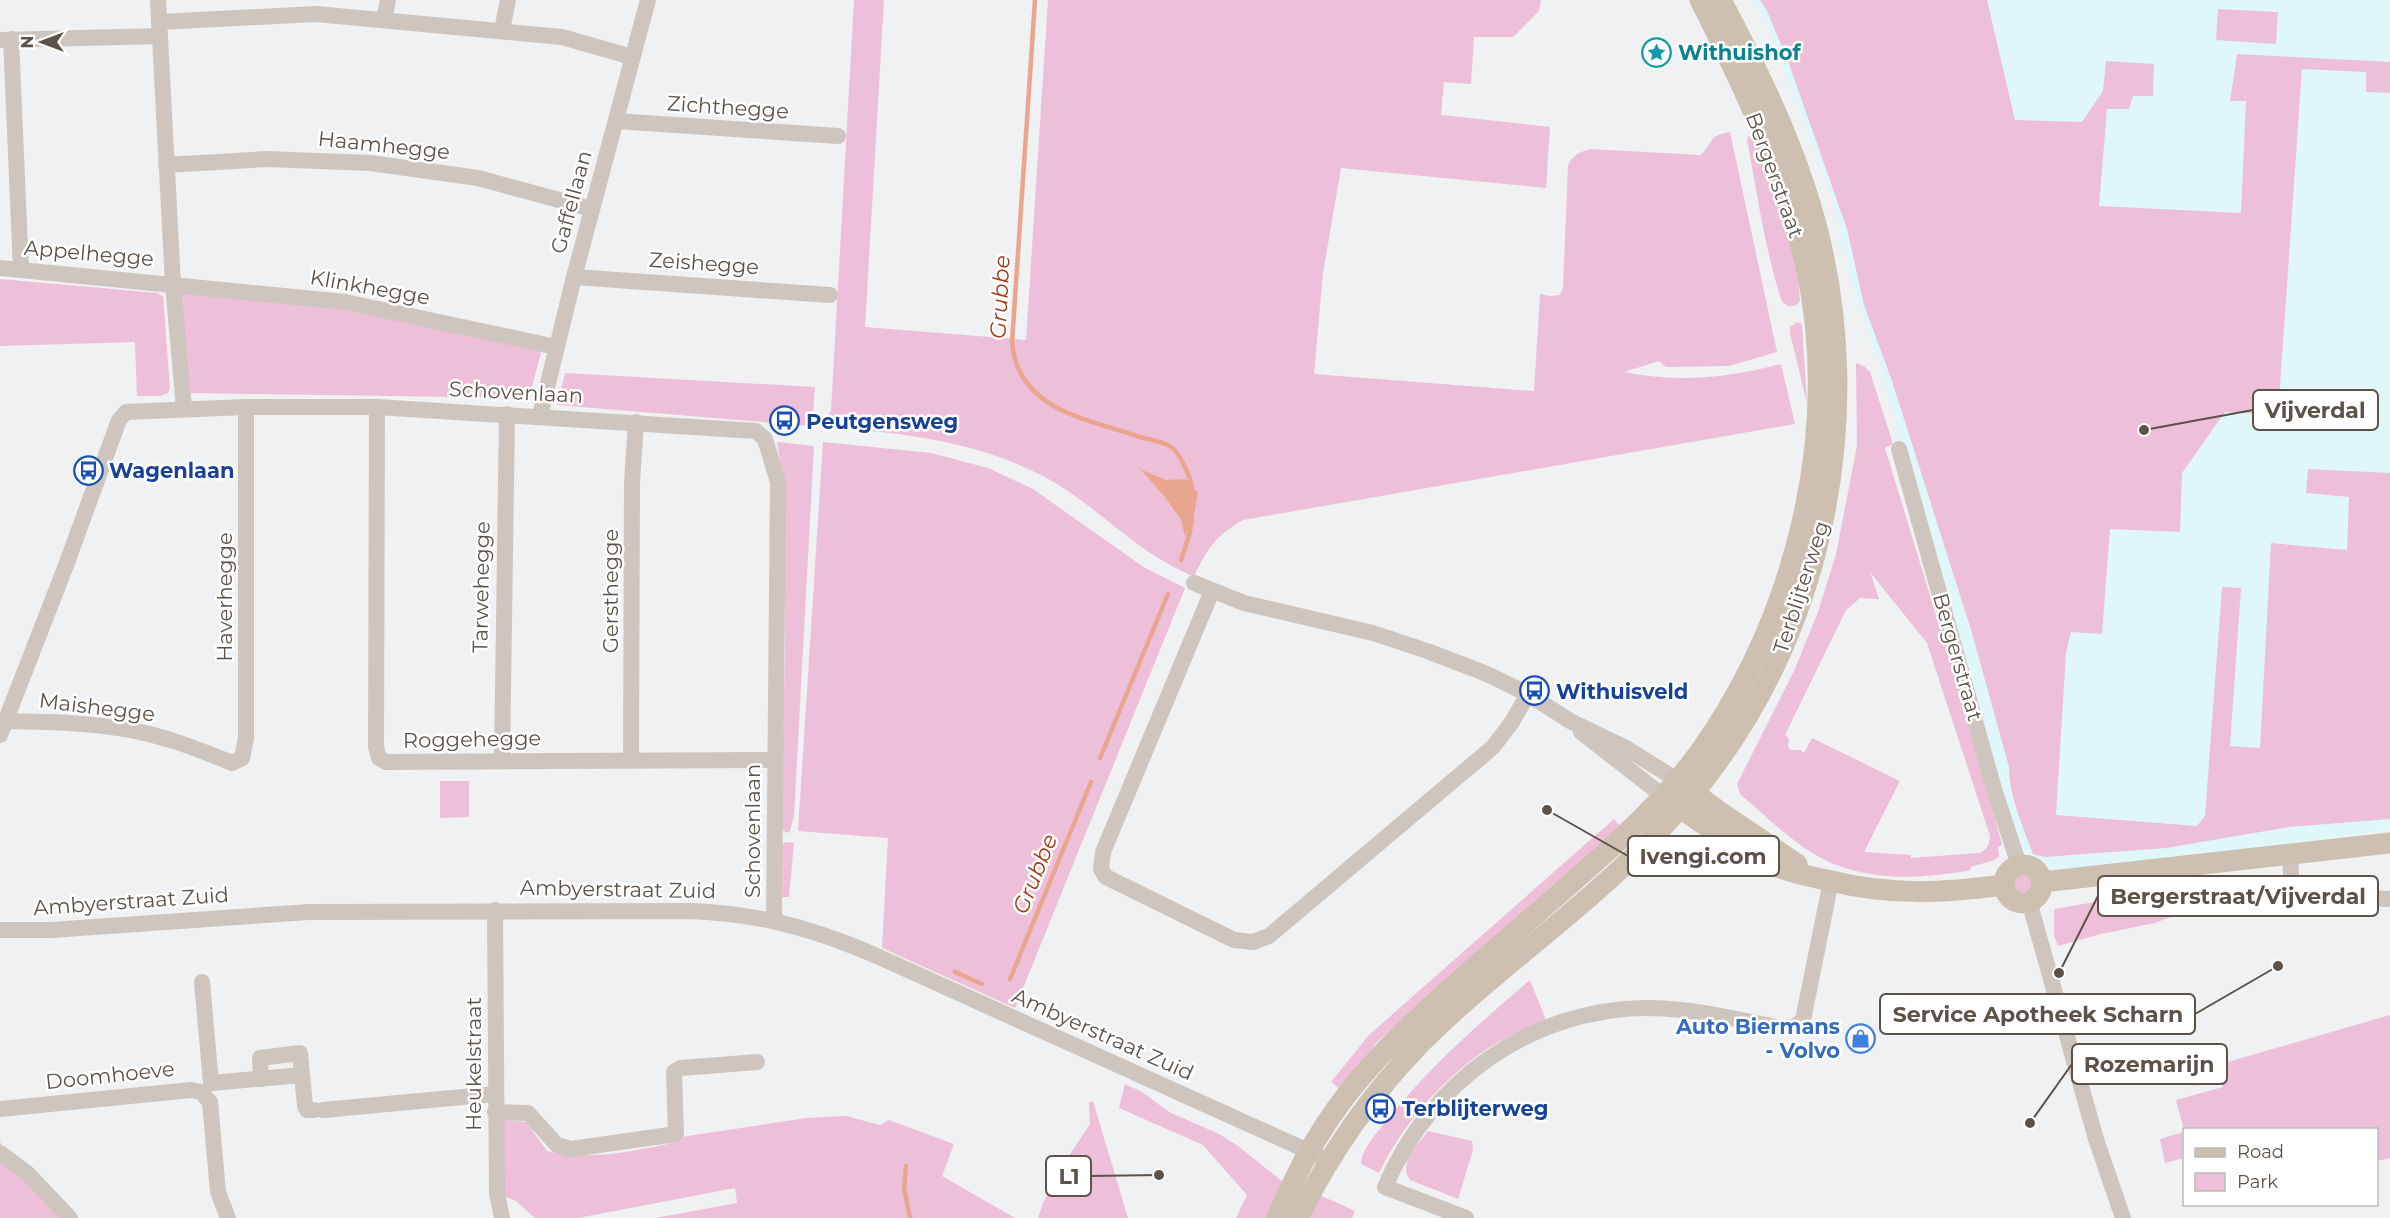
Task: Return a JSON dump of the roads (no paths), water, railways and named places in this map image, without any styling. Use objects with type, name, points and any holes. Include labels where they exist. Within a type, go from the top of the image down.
[{"type":"main road","name":"Bergerstraat","points":[[1700,0],[1762,132],[1789,204],[1826,359]]},
{"type":"main road","name":"Bergerstraat","points":[[1721,0],[1776,112],[1807,195],[1827,275],[1826,359]]},
{"type":"main road","name":"Terblijterweg","points":[[1276,1218],[1326,1123],[1353,1088],[1406,1028],[1606,852],[1718,762],[1760,695],[1787,637],[1805,589],[1821,532],[1830,480],[1836,419],[1826,359]]},
{"type":"main road","name":"Terblijterweg","points":[[1298,1218],[1329,1161],[1361,1113],[1388,1079],[1422,1042],[1466,1000],[1648,842],[1679,794]]},
{"type":"main road","points":[[1679,794],[1831,881],[1869,890],[1918,893],[2004,885]]},
{"type":"main road","points":[[2042,882],[2390,843]]},
{"type":"main road","points":[[2019,865],[2032,867],[2037,871],[2042,882],[2039,893],[2029,902],[2013,899],[2007,893],[2004,885],[2008,873],[2019,865]]},
{"type":"street","points":[[158,0],[173,284],[184,409]]},
{"type":"street","points":[[384,19],[388,0]]},
{"type":"street","points":[[502,30],[508,0]]},
{"type":"street","name":"Gaffellaan","points":[[540,416],[574,276],[648,0]]},
{"type":"street","points":[[21,270],[6,40],[160,29],[274,7],[316,14],[562,37],[632,57]]},
{"type":"street","name":"Zichthegge","points":[[616,121],[838,136]]},
{"type":"street","name":"Haamhegge","points":[[166,165],[267,159],[370,163],[478,178],[592,209]]},
{"type":"street","name":"Appelhegge","points":[[0,268],[173,284]]},
{"type":"street","name":"Zeishegge","points":[[574,276],[830,295]]},
{"type":"street","name":"Klinkhegge","points":[[173,284],[345,302],[556,347]]},
{"type":"street","name":"Schovenlaan","points":[[2,726],[65,568],[119,420],[126,412],[246,407],[377,407],[756,431],[765,439],[778,482],[774,920]]},
{"type":"street","name":"Haverhegge","points":[[217,757],[232,763],[239,761],[245,753],[246,407]]},
{"type":"street","name":"Roggehegge","points":[[377,407],[376,747],[379,758],[386,762],[775,760]]},
{"type":"street","name":"Tarwehegge","points":[[502,761],[507,414]]},
{"type":"street","name":"Gersthegge","points":[[631,760],[632,483],[636,422]]},
{"type":"street","name":"Bergerstraat","points":[[1899,449],[1994,789],[2019,865]]},
{"type":"street","points":[[1194,583],[1244,603],[1373,633],[1487,674],[1528,694],[1570,721],[1626,748],[1679,794]]},
{"type":"street","points":[[1212,591],[1103,852],[1101,869],[1106,877],[1234,940],[1253,942],[1269,936],[1429,803],[1493,747],[1512,722],[1528,694]]},
{"type":"street","name":"Maishegge","points":[[2,726],[55,721],[127,729],[188,746],[217,757]]},
{"type":"street","points":[[2290,854],[2292,894],[2390,900]]},
{"type":"street","points":[[1466,1218],[1384,1187],[1404,1145],[1426,1115],[1448,1091],[1489,1057],[1538,1031],[1587,1016],[1644,1008],[1688,1010],[1781,1028],[1799,1024],[1805,1014],[1831,881]]},
{"type":"street","points":[[2029,902],[2096,1139],[2123,1218]]},
{"type":"street","name":"Heukelstraat","points":[[495,910],[495,1112],[497,1193],[502,1218]]},
{"type":"street","name":"Ambyerstraat Zuid","points":[[0,930],[51,930],[309,912],[692,911],[730,913],[774,920],[824,935],[879,957],[1329,1161]]},
{"type":"street","points":[[202,982],[206,1088],[261,1079],[260,1058],[300,1053],[306,1108],[318,1110],[495,1094]]},
{"type":"street","points":[[495,1112],[528,1113],[557,1145],[571,1149],[676,1134],[674,1072],[681,1068],[757,1062]]},
{"type":"street","name":"Doomhoeve","points":[[0,1109],[206,1088],[210,1102],[218,1192],[228,1218]]},
{"type":"street","points":[[0,1151],[27,1173],[70,1218]]},
{"type":"waterway","name":"Grubbe","points":[[1035,0],[1012,343],[1017,366],[1027,383],[1041,397],[1058,408],[1098,424],[1171,447],[1181,460],[1192,487]]},
{"type":"waterway","name":"Grubbe","points":[[1181,560],[1192,519]]},
{"type":"waterway","name":"Grubbe","points":[[1100,758],[1168,594]]},
{"type":"waterway","name":"Grubbe","points":[[1010,979],[1091,782]]},
{"type":"waterway","name":"Grubbe","points":[[955,972],[982,984]]},
{"type":"waterway","points":[[906,1166],[904,1188],[910,1218]]},
{"type":"place","name":"Withuishof","points":[[1657,52]]},
{"type":"place","name":"Peutgensweg","points":[[785,421]]},
{"type":"place","name":"Vijverdal","points":[[2144,430]]},
{"type":"place","name":"Wagenlaan","points":[[88,470]]},
{"type":"place","name":"Withuisveld","points":[[1535,691]]},
{"type":"place","name":"Ivengi.com","points":[[1547,810]]},
{"type":"place","name":"Service Apotheek Scharn","points":[[2278,966]]},
{"type":"place","name":"Bergerstraat/Vijverdal","points":[[2059,973]]},
{"type":"place","name":"Auto Biermans - Volvo","points":[[1861,1038]]},
{"type":"place","name":"Terblijterweg","points":[[1381,1108]]},
{"type":"place","name":"Rozemarijn","points":[[2030,1123]]},
{"type":"place","name":"L1","points":[[1159,1175]]}]
